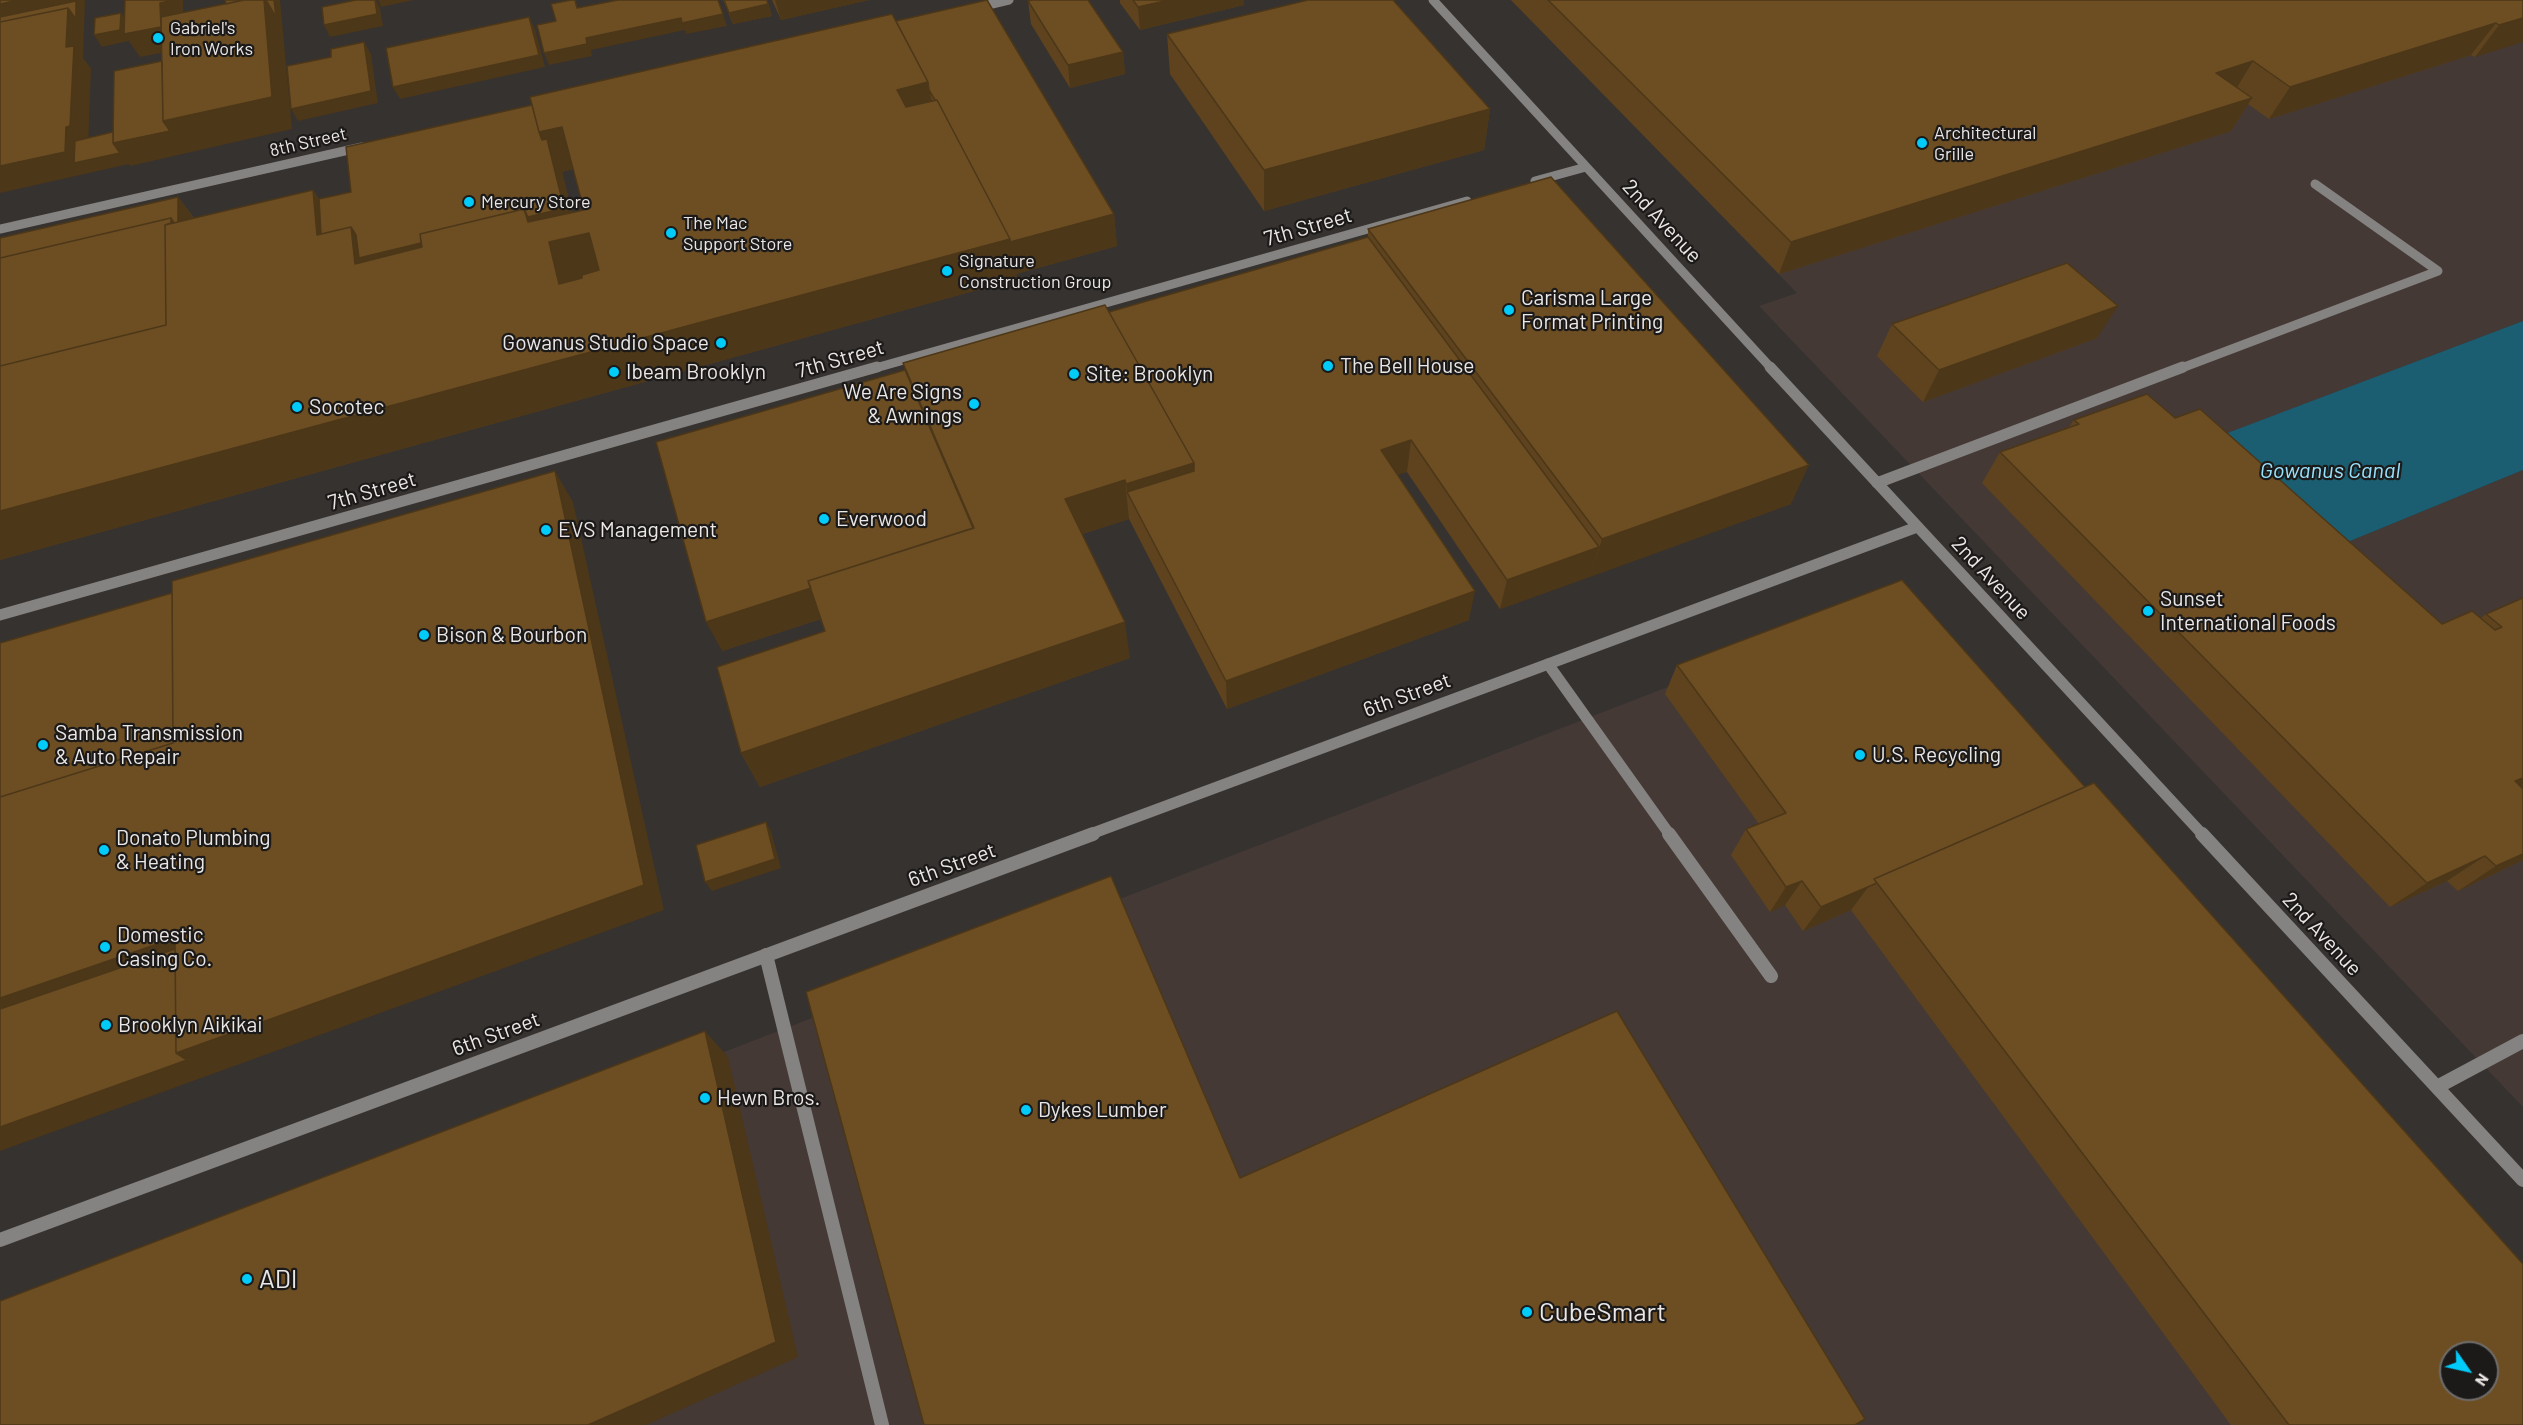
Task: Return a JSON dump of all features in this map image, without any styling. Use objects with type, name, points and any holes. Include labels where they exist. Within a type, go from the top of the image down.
[{"type":"street","points":[[962,10],[1009,0]]},
{"type":"street","name":"2nd Avenue","points":[[1434,0],[1917,527],[2523,1180]]},
{"type":"street","name":"8th Street","points":[[0,229],[371,145]]},
{"type":"street","points":[[1522,185],[1586,167]]},
{"type":"street","points":[[1877,483],[2438,271],[2315,184]]},
{"type":"street","name":"7th Street","points":[[0,615],[1476,198]]},
{"type":"street","name":"6th Street","points":[[0,1240],[1917,527]]},
{"type":"street","points":[[1548,664],[1771,976]]},
{"type":"street","points":[[766,955],[882,1425]]},
{"type":"street","points":[[2436,1087],[2523,1041]]},
{"type":"shaded area","points":[[1511,0],[2523,0],[2523,321],[2194,446],[2316,555],[2523,470],[2523,1107],[1759,306],[1797,293]]},
{"type":"shaded area","points":[[1885,603],[2523,1338],[2523,1425],[0,1425],[0,1332]]},
{"type":"water","name":"Gowanus Canal","points":[[2523,321],[2523,470],[2316,555],[2193,446]]},
{"type":"building","points":[[0,0],[19,0],[0,4]]},
{"type":"building","points":[[125,0],[169,0],[160,3],[161,27],[124,34]]},
{"type":"building","points":[[225,0],[244,0],[226,4]]},
{"type":"building","points":[[244,0],[264,0],[272,97],[163,121],[161,17]]},
{"type":"building","points":[[266,0],[274,0],[276,17]]},
{"type":"building","points":[[356,0],[375,0],[377,14],[324,25],[322,7]]},
{"type":"building","points":[[575,0],[577,8],[618,0],[718,0],[723,14],[682,23],[681,18],[586,38],[587,44],[544,53],[537,25],[556,21],[551,4]]},
{"type":"building","points":[[724,0],[767,0],[768,4],[729,13]]},
{"type":"building","points":[[987,0],[1114,214],[1010,242],[937,100],[929,90],[928,82],[896,21]]},
{"type":"building","points":[[1088,0],[1123,52],[1068,65],[1028,1]]},
{"type":"building","points":[[1133,0],[1169,0],[1138,7]]},
{"type":"building","points":[[1308,0],[1393,0],[1490,109],[1264,170],[1167,34]]},
{"type":"building","name":"Architectural Grille","points":[[1548,0],[2523,0],[2523,18],[2499,25],[2496,23],[2290,87],[2253,61],[2216,73],[2252,98],[1791,242]]},
{"type":"building","points":[[76,1],[76,19],[68,8],[0,22],[0,17]]},
{"type":"building","points":[[68,8],[66,47],[74,46],[70,126],[66,127],[65,152],[0,166],[0,22]]},
{"type":"building","points":[[121,13],[120,30],[94,35],[95,18]]},
{"type":"building","points":[[892,14],[928,82],[897,90],[906,107],[937,100],[1010,239],[0,511],[0,366],[166,325],[165,225],[313,190],[317,235],[351,227],[355,264],[422,247],[420,234],[524,209],[528,222],[584,210],[562,127],[539,132],[530,97]],"holes":[[[589,233],[599,270],[582,275],[582,278],[559,284],[549,242]]]},
{"type":"building","points":[[529,17],[539,55],[393,87],[386,48]]},
{"type":"building","points":[[364,42],[371,91],[291,109],[287,66],[331,57],[331,49]]},
{"type":"building","points":[[162,61],[163,121],[170,131],[113,143],[114,71]]},
{"type":"building","points":[[532,105],[542,140],[547,139],[564,208],[528,217],[524,209],[420,234],[421,243],[359,258],[356,235],[351,227],[321,234],[319,199],[351,192],[346,147]]},
{"type":"building","points":[[113,132],[113,143],[120,153],[74,163],[75,141]]},
{"type":"building","points":[[1551,177],[1809,465],[1602,539],[1368,229]]},
{"type":"building","points":[[178,197],[178,222],[174,223],[171,218],[0,258],[0,238]]},
{"type":"building","points":[[171,218],[171,223],[165,225],[166,325],[0,366],[0,258]]},
{"type":"building","points":[[1368,237],[1599,547],[1507,580],[1411,440],[1381,450],[1475,591],[1226,681],[1127,492],[1194,471],[1194,463],[1109,312]]},
{"type":"building","points":[[2067,263],[2118,306],[1939,370],[1892,324]]},
{"type":"building","points":[[1105,305],[1194,463],[1126,484],[1125,480],[1065,499],[1125,622],[741,753],[717,667],[825,631],[808,581],[974,528],[903,363]]},
{"type":"building","name":"Everwood","points":[[905,370],[973,528],[808,581],[811,588],[706,622],[656,442]]},
{"type":"building","points":[[2147,394],[2175,418],[2200,409],[2442,624],[2472,611],[2495,630],[2502,627],[2486,614],[2523,598],[2523,778],[2515,781],[2523,789],[2523,854],[2496,866],[2485,856],[2427,883],[2000,452],[2079,424],[2074,420]]},
{"type":"building","points":[[555,471],[644,885],[176,1053],[175,938],[0,998],[0,797],[173,743],[172,581]]},
{"type":"building","name":"U.S. Recycling","points":[[1902,580],[2085,787],[1874,879],[1877,883],[1821,907],[1802,881],[1786,887],[1746,829],[1786,813],[1677,665]]},
{"type":"building","points":[[172,593],[173,743],[0,797],[0,643]]},
{"type":"building","points":[[2094,783],[2523,1264],[2523,1425],[2289,1425],[1874,879]]},
{"type":"building","points":[[766,822],[775,859],[705,882],[696,845]]},
{"type":"building","points":[[1111,876],[1240,1178],[1617,1011],[1865,1419],[1855,1425],[924,1425],[806,992]]},
{"type":"building","points":[[175,949],[176,1053],[187,1060],[0,1127],[0,1009]]},
{"type":"building","points":[[705,1031],[776,1342],[588,1425],[0,1425],[0,1301]]},
{"type":"place","name":"Gabriel's Iron Works","points":[[158,38]]},
{"type":"place","name":"Architectural Grille","points":[[1922,143]]},
{"type":"place","name":"Mercury Store","points":[[469,202]]},
{"type":"place","name":"The Mac Support Store","points":[[671,233]]},
{"type":"place","name":"Signature Construction Group","points":[[947,271]]},
{"type":"place","name":"Carisma Large Format Printing","points":[[1509,310]]},
{"type":"place","name":"Gowanus Studio Space","points":[[721,343]]},
{"type":"place","name":"The Bell House","points":[[1328,366]]},
{"type":"place","name":"Ibeam Brooklyn","points":[[614,372]]},
{"type":"place","name":"Site: Brooklyn","points":[[1074,374]]},
{"type":"place","name":"We Are Signs & Awnings","points":[[974,404]]},
{"type":"place","name":"Socotec","points":[[297,407]]},
{"type":"place","name":"Everwood","points":[[824,519]]},
{"type":"place","name":"EVS Management","points":[[546,530]]},
{"type":"place","name":"Sunset International Foods","points":[[2148,611]]},
{"type":"place","name":"Bison & Bourbon","points":[[424,635]]},
{"type":"place","name":"Samba Transmission & Auto Repair","points":[[43,745]]},
{"type":"place","name":"U.S. Recycling","points":[[1860,755]]},
{"type":"place","name":"Donato Plumbing & Heating","points":[[104,850]]},
{"type":"place","name":"Domestic Casing Co.","points":[[105,947]]},
{"type":"place","name":"Brooklyn Aikikai","points":[[106,1025]]},
{"type":"place","name":"Hewn Bros.","points":[[705,1098]]},
{"type":"place","name":"Dykes Lumber","points":[[1026,1110]]},
{"type":"place","name":"ADI","points":[[247,1279]]},
{"type":"place","name":"CubeSmart","points":[[1527,1312]]}]
